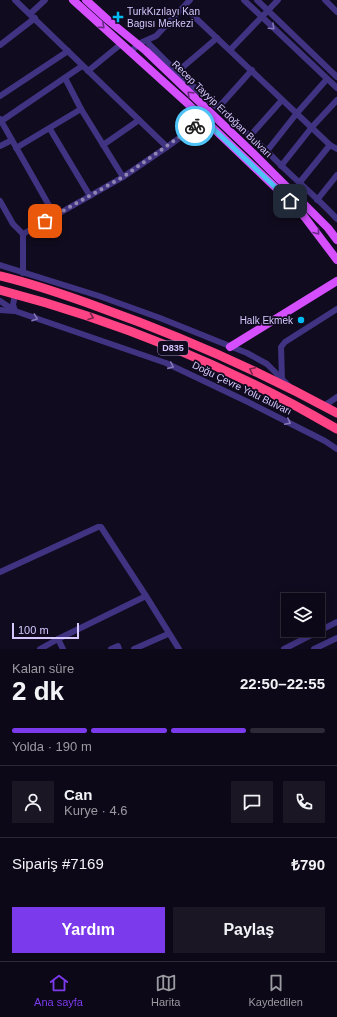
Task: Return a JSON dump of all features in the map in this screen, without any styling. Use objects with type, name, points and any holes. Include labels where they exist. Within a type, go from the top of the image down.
[{"type":"highway","name":"Doğu Çevre Yolu Bulvarı","points":[[0,276],[56,292],[152,326],[206,348],[292,388],[337,413]]},
{"type":"highway","name":"Doğu Çevre Yolu Bulvarı","points":[[0,290],[80,313],[179,351],[276,395],[337,429]]},
{"type":"main road","name":"Recep Tayyip Erdoğan Bulvarı","points":[[73,0],[142,62],[300,211],[337,260]]},
{"type":"main road","name":"Recep Tayyip Erdoğan Bulvarı","points":[[86,0],[138,44],[148,48],[328,228],[337,240]]},
{"type":"main road","points":[[230,347],[337,281]]},
{"type":"street","points":[[15,0],[167,147]]},
{"type":"street","points":[[0,45],[32,16],[45,0]]},
{"type":"street","points":[[142,62],[148,48],[156,36],[190,0]]},
{"type":"street","points":[[244,0],[337,88]]},
{"type":"street","points":[[257,0],[336,74]]},
{"type":"street","points":[[230,50],[278,0]]},
{"type":"street","points":[[324,0],[337,12]]},
{"type":"street","points":[[184,7],[330,145],[337,149]]},
{"type":"street","points":[[130,52],[138,44],[156,36]]},
{"type":"street","points":[[177,72],[217,38]]},
{"type":"street","points":[[88,71],[121,44]]},
{"type":"street","points":[[148,48],[267,151],[317,200],[336,215]]},
{"type":"street","points":[[0,96],[68,51]]},
{"type":"street","points":[[55,216],[0,121],[82,66]]},
{"type":"street","points":[[218,108],[252,70]]},
{"type":"street","points":[[65,78],[81,109],[123,177]]},
{"type":"street","points":[[267,151],[297,113],[327,79]]},
{"type":"street","points":[[250,136],[282,100]]},
{"type":"street","points":[[281,166],[312,127],[337,100]]},
{"type":"street","points":[[16,148],[50,129],[81,109]]},
{"type":"street","points":[[103,145],[139,120]]},
{"type":"street","points":[[22,234],[123,177],[204,120]]},
{"type":"street","points":[[50,129],[90,196]]},
{"type":"street","points":[[0,146],[12,140]]},
{"type":"street","points":[[300,182],[330,145]]},
{"type":"street","points":[[317,200],[337,175]]},
{"type":"street","points":[[0,201],[22,234],[23,273]]},
{"type":"street","points":[[0,265],[160,318],[247,353],[267,364],[292,388]]},
{"type":"street","points":[[15,294],[13,305],[15,311]]},
{"type":"street","name":"Doğu Çevre Yolu Bulvarı","points":[[0,301],[15,311],[166,364],[248,402],[325,441],[337,449]]},
{"type":"street","points":[[0,306],[15,311]]},
{"type":"street","points":[[282,379],[281,347],[285,342],[337,309]]},
{"type":"street","points":[[0,310],[15,311]]},
{"type":"street","points":[[324,406],[337,397]]},
{"type":"street","points":[[0,572],[98,527],[101,527],[179,649]]},
{"type":"street","points":[[40,649],[146,596]]},
{"type":"street","points":[[284,649],[337,622]]},
{"type":"street","points":[[134,649],[168,634]]},
{"type":"street","points":[[314,649],[337,638]]},
{"type":"street","points":[[58,639],[63,649]]},
{"type":"street","points":[[111,649],[118,646],[119,649]]},
{"type":"way so far","points":[[45,221],[123,177],[195,126]]},
{"type":"place","name":"TurkKızılayı Kan Bagısı Merkezi","points":[[118,17]]},
{"type":"place","name":"Halk Ekmek","points":[[301,320]]},
{"type":"route","points":[[195,126],[204,120],[290,201]]}]
